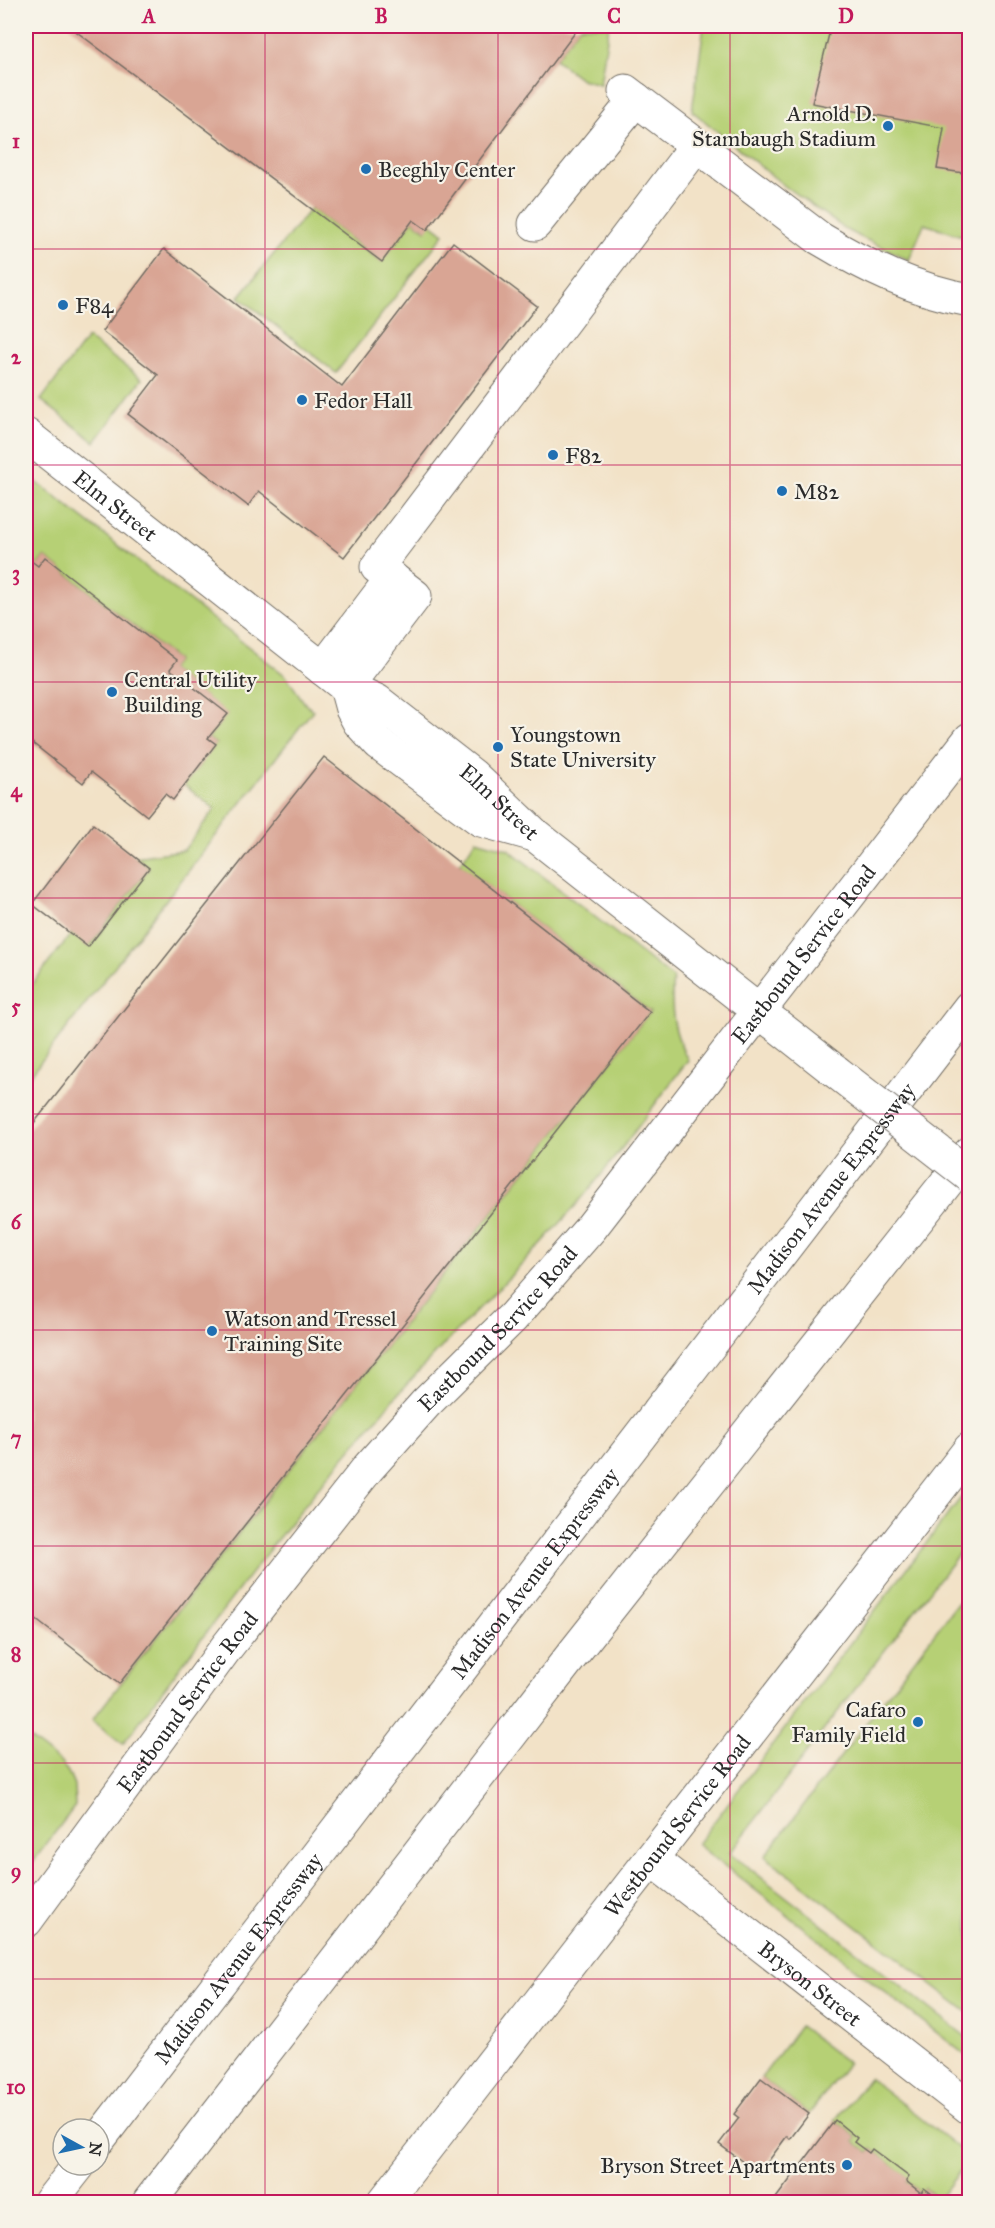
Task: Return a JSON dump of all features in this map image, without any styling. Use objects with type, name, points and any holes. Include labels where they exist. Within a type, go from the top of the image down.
[{"type":"main road","points":[[535,224],[630,95],[819,238],[854,259],[912,286],[969,300]]},
{"type":"main road","points":[[334,678],[404,587],[377,567],[696,146]]},
{"type":"main road","name":"Elm Street","points":[[26,435],[334,678],[359,722],[379,744],[481,820],[535,835],[969,1176]]},
{"type":"main road","name":"Eastbound Service Road","points":[[26,1921],[226,1648],[368,1468],[426,1403],[513,1317],[590,1229],[969,739]]},
{"type":"main road","name":"Madison Avenue Expressway","points":[[111,2123],[969,1007]]},
{"type":"main road","points":[[149,2202],[562,1668],[969,1153]]},
{"type":"main road","name":"Westbound Service Road","points":[[384,2202],[969,1449]]},
{"type":"main road","name":"Bryson Street","points":[[651,1859],[969,2108]]},
{"type":"main road","points":[[50,2202],[70,2177]]},
{"type":"green space","points":[[580,26],[609,26],[600,84],[581,79],[555,59]]},
{"type":"green space","name":"Arnold D. Stambaugh Stadium","points":[[704,26],[969,26],[969,238],[924,224],[909,260],[848,231],[786,187],[692,111]]},
{"type":"green space","points":[[311,208],[381,262],[413,220],[426,230],[431,224],[444,234],[336,373],[239,297]]},
{"type":"green space","points":[[87,338],[142,379],[95,442],[41,400]]},
{"type":"green space","points":[[26,474],[286,676],[306,705],[313,710],[26,1081],[26,992],[71,934],[89,947],[149,868],[135,857],[184,850],[215,809],[184,785],[216,744],[208,738],[227,714],[170,669],[177,660],[45,557],[38,566],[26,557]]},
{"type":"green space","points":[[476,840],[508,849],[673,978],[674,1020],[679,1040],[688,1060],[580,1201],[379,1415],[303,1507],[123,1744],[92,1720],[650,1012],[460,864]]},
{"type":"green space","points":[[969,1487],[969,1540],[730,1853],[969,2039],[969,2058],[697,1844]]},
{"type":"green space","name":"Cafaro Family Field","points":[[969,1588],[969,2013],[765,1856]]},
{"type":"green space","points":[[26,1736],[60,1762],[68,1772],[74,1786],[75,1806],[26,1871]]},
{"type":"green space","points":[[800,2026],[848,2063],[809,2114],[761,2078]]},
{"type":"green space","points":[[869,2078],[969,2156],[939,2199],[925,2188],[921,2193],[906,2181],[908,2177],[872,2149],[869,2153],[854,2142],[857,2138],[835,2120]]},
{"type":"building","name":"Beeghly Center","points":[[69,26],[580,26],[427,230],[413,220],[382,262]]},
{"type":"building","points":[[831,26],[970,26],[970,174],[937,169],[944,128],[812,103]]},
{"type":"building","name":"Fedor Hall","points":[[453,242],[537,306],[344,557],[259,491],[248,506],[128,414],[158,375],[102,331],[164,249],[342,387]]},
{"type":"building","name":"Central Utility Building","points":[[26,557],[38,566],[45,557],[177,660],[170,669],[228,714],[208,738],[216,744],[173,800],[165,794],[147,816],[91,772],[83,783],[26,738]]},
{"type":"building","name":"Watson and Tressel Training Site","points":[[324,757],[650,1012],[119,1684],[26,1612],[26,1133]]},
{"type":"building","points":[[93,824],[149,868],[88,947],[32,904]]},
{"type":"building","name":"Bryson Street Apartments","points":[[761,2078],[809,2114],[790,2139],[787,2136],[759,2174],[719,2144],[739,2118],[734,2114]]},
{"type":"building","name":"Bryson Street Apartments","points":[[835,2120],[857,2138],[854,2142],[869,2153],[872,2149],[909,2177],[906,2181],[921,2193],[924,2188],[939,2199],[936,2202],[773,2202]]},
{"type":"place","name":"Arnold D. Stambaugh Stadium","points":[[888,126]]},
{"type":"place","name":"Beeghly Center","points":[[366,169]]},
{"type":"place","name":"F84","points":[[63,305]]},
{"type":"place","name":"Fedor Hall","points":[[302,400]]},
{"type":"place","name":"F82","points":[[553,455]]},
{"type":"place","name":"M82","points":[[782,491]]},
{"type":"place","name":"Central Utility Building","points":[[112,692]]},
{"type":"place","name":"Youngstown State University","points":[[498,747]]},
{"type":"place","name":"Watson and Tressel Training Site","points":[[212,1331]]},
{"type":"place","name":"Cafaro Family Field","points":[[918,1722]]},
{"type":"place","name":"Bryson Street Apartments","points":[[847,2165]]}]
